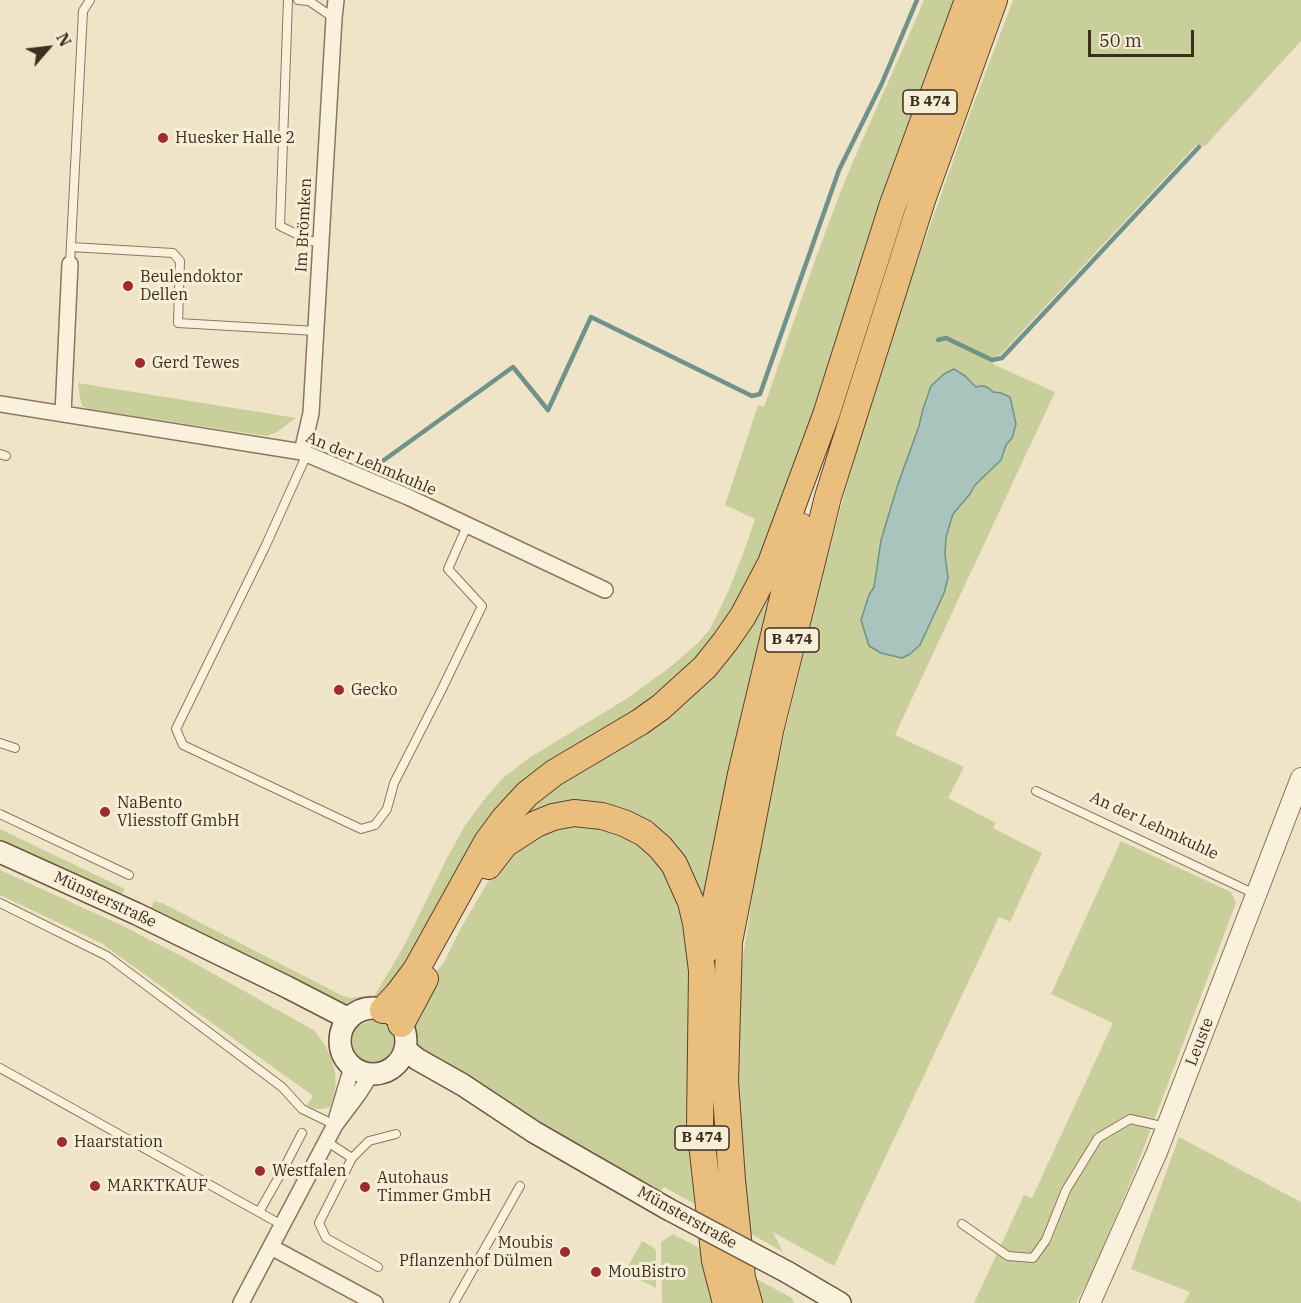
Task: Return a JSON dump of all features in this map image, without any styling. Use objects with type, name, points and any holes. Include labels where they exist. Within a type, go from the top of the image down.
[{"type":"highway","name":"B 474","points":[[726,1303],[716,1261],[700,1125],[702,971],[741,774],[825,415],[892,204],[968,0]]},
{"type":"highway","name":"B 474","points":[[749,1303],[742,1278],[724,1081],[729,942],[770,731],[828,497],[922,200],[994,0]]},
{"type":"highway","points":[[392,1017],[398,994],[416,970],[487,842],[504,819],[527,794],[554,772],[662,707],[705,667],[725,642],[743,616],[771,563],[825,415]]},
{"type":"highway","points":[[392,1017],[479,879],[505,844],[536,824],[574,813],[602,816],[644,833],[674,864],[691,902],[702,971]]},
{"type":"main road","name":"Münsterstraße","points":[[0,852],[209,949],[281,998],[345,1026]]},
{"type":"main road","points":[[374,1008],[392,1017],[405,1032],[406,1041],[405,1049],[397,1064],[371,1070],[346,1059],[340,1042],[345,1026],[356,1013],[374,1008]]},
{"type":"main road","name":"Münsterstraße","points":[[405,1049],[417,1059],[464,1085],[534,1132],[668,1209],[840,1303]]},
{"type":"main road","name":"Münsterstraße","points":[[371,1070],[411,1072],[459,1098],[534,1132]]},
{"type":"street","name":"Im Brömken","points":[[304,453],[311,413],[336,0]]},
{"type":"street","points":[[63,414],[70,264]]},
{"type":"street","name":"An der Lehmkuhle","points":[[0,404],[304,453],[408,497],[605,590]]},
{"type":"street","name":"Leuste","points":[[1090,1303],[1157,1152],[1301,778]]},
{"type":"street","points":[[241,1303],[334,1125],[371,1070]]},
{"type":"street","points":[[271,1247],[375,1303]]},
{"type":"lane","points":[[70,264],[83,11],[90,0]]},
{"type":"lane","points":[[288,0],[280,226],[311,241],[321,242]]},
{"type":"lane","points":[[298,0],[309,1],[334,18]]},
{"type":"lane","points":[[71,247],[173,253],[180,261],[178,323],[316,332]]},
{"type":"lane","points":[[304,453],[265,547],[176,729],[183,745],[361,829],[375,825],[387,809],[394,783],[482,606],[448,569],[467,526]]},
{"type":"lane","points":[[0,742],[15,748]]},
{"type":"lane","name":"An der Lehmkuhle","points":[[1035,791],[1256,894]]},
{"type":"lane","points":[[0,814],[129,875]]},
{"type":"lane","points":[[0,903],[107,956],[282,1086],[302,1109],[334,1125]]},
{"type":"lane","points":[[0,1068],[282,1225]]},
{"type":"lane","points":[[962,1224],[1008,1256],[1033,1258],[1046,1240],[1066,1190],[1098,1138],[1130,1119],[1167,1127]]},
{"type":"lane","points":[[260,1212],[302,1133]]},
{"type":"lane","points":[[378,1267],[326,1238],[319,1223],[352,1158],[369,1141],[396,1134]]},
{"type":"lane","points":[[326,1141],[352,1158]]},
{"type":"lane","points":[[284,1168],[306,1179]]},
{"type":"lane","points":[[454,1303],[520,1186]]},
{"type":"green space","points":[[924,0],[958,0],[850,297],[784,509],[740,608],[679,683],[558,763],[378,1003],[348,1009],[154,913],[151,908],[154,901],[162,903],[341,995],[349,998],[375,995],[404,946],[466,824],[504,777],[529,758],[626,699],[669,668],[697,644],[710,629],[728,592],[755,519],[725,505],[758,405],[764,407],[834,209]]},
{"type":"green space","points":[[1013,0],[1301,0],[1301,41],[1205,146],[1196,145],[1000,355],[994,357],[993,364],[1055,392],[895,735],[964,767],[948,798],[996,823],[993,828],[1042,853],[1010,922],[999,917],[834,1266],[773,1232],[783,1252],[746,1231],[734,1114],[737,996],[756,872],[783,740],[826,560],[863,428],[900,311],[966,124]]},
{"type":"green space","points":[[78,383],[296,418],[277,432],[267,436],[88,409],[82,406]]},
{"type":"green space","points":[[778,567],[704,922],[624,817],[498,839],[525,806],[627,738]]},
{"type":"green space","points":[[597,823],[652,850],[690,922],[700,1207],[664,1187],[661,1191],[534,1120],[480,1083],[415,1048],[410,1030],[432,976],[443,964],[486,885],[506,856],[543,829]]},
{"type":"green space","points":[[0,829],[125,889],[122,894],[114,894],[0,843]]},
{"type":"green space","points":[[1121,841],[1231,892],[1236,903],[1135,1171],[1092,1273],[1076,1303],[974,1303],[1024,1195],[1032,1198],[1113,1023],[1051,994]]},
{"type":"green space","points":[[0,870],[121,925],[189,960],[315,1031],[328,1051],[334,1066],[336,1081],[330,1107],[318,1109],[307,1105],[313,1096],[101,943],[0,895]]},
{"type":"green space","points":[[374,1018],[390,1025],[397,1041],[390,1057],[374,1064],[358,1057],[351,1041],[358,1025]]},
{"type":"green space","points":[[1179,1137],[1301,1202],[1301,1303],[1184,1303],[1190,1292],[1131,1269]]},
{"type":"green space","points":[[673,1234],[792,1298],[794,1303],[662,1303],[661,1242]]},
{"type":"green space","points":[[642,1241],[656,1251],[656,1288],[625,1272]]},
{"type":"water","points":[[954,369],[976,387],[985,386],[993,392],[1010,397],[1016,424],[1001,460],[975,485],[953,514],[946,537],[945,554],[948,578],[944,593],[920,645],[902,658],[881,653],[869,646],[861,620],[874,587],[881,540],[931,386],[944,374]]},
{"type":"waterway","points":[[380,463],[513,367],[548,410],[591,317],[752,396],[760,394],[839,170],[882,83],[917,0]]},
{"type":"waterway","points":[[938,340],[946,338],[992,360],[1002,358],[1199,147]]},
{"type":"place","name":"Huesker Halle 2","points":[[163,138]]},
{"type":"place","name":"Beulendoktor Dellen","points":[[128,286]]},
{"type":"place","name":"Gerd Tewes","points":[[140,363]]},
{"type":"place","name":"Gecko","points":[[339,690]]},
{"type":"place","name":"NaBento Vliesstoff GmbH","points":[[105,812]]},
{"type":"place","name":"Haarstation","points":[[62,1142]]},
{"type":"place","name":"Westfalen","points":[[260,1171]]},
{"type":"place","name":"MARKTKAUF","points":[[95,1186]]},
{"type":"place","name":"Autohaus Timmer GmbH","points":[[365,1187]]},
{"type":"place","name":"Moubis Pflanzenhof Dülmen","points":[[565,1252]]},
{"type":"place","name":"MouBistro","points":[[596,1272]]}]
